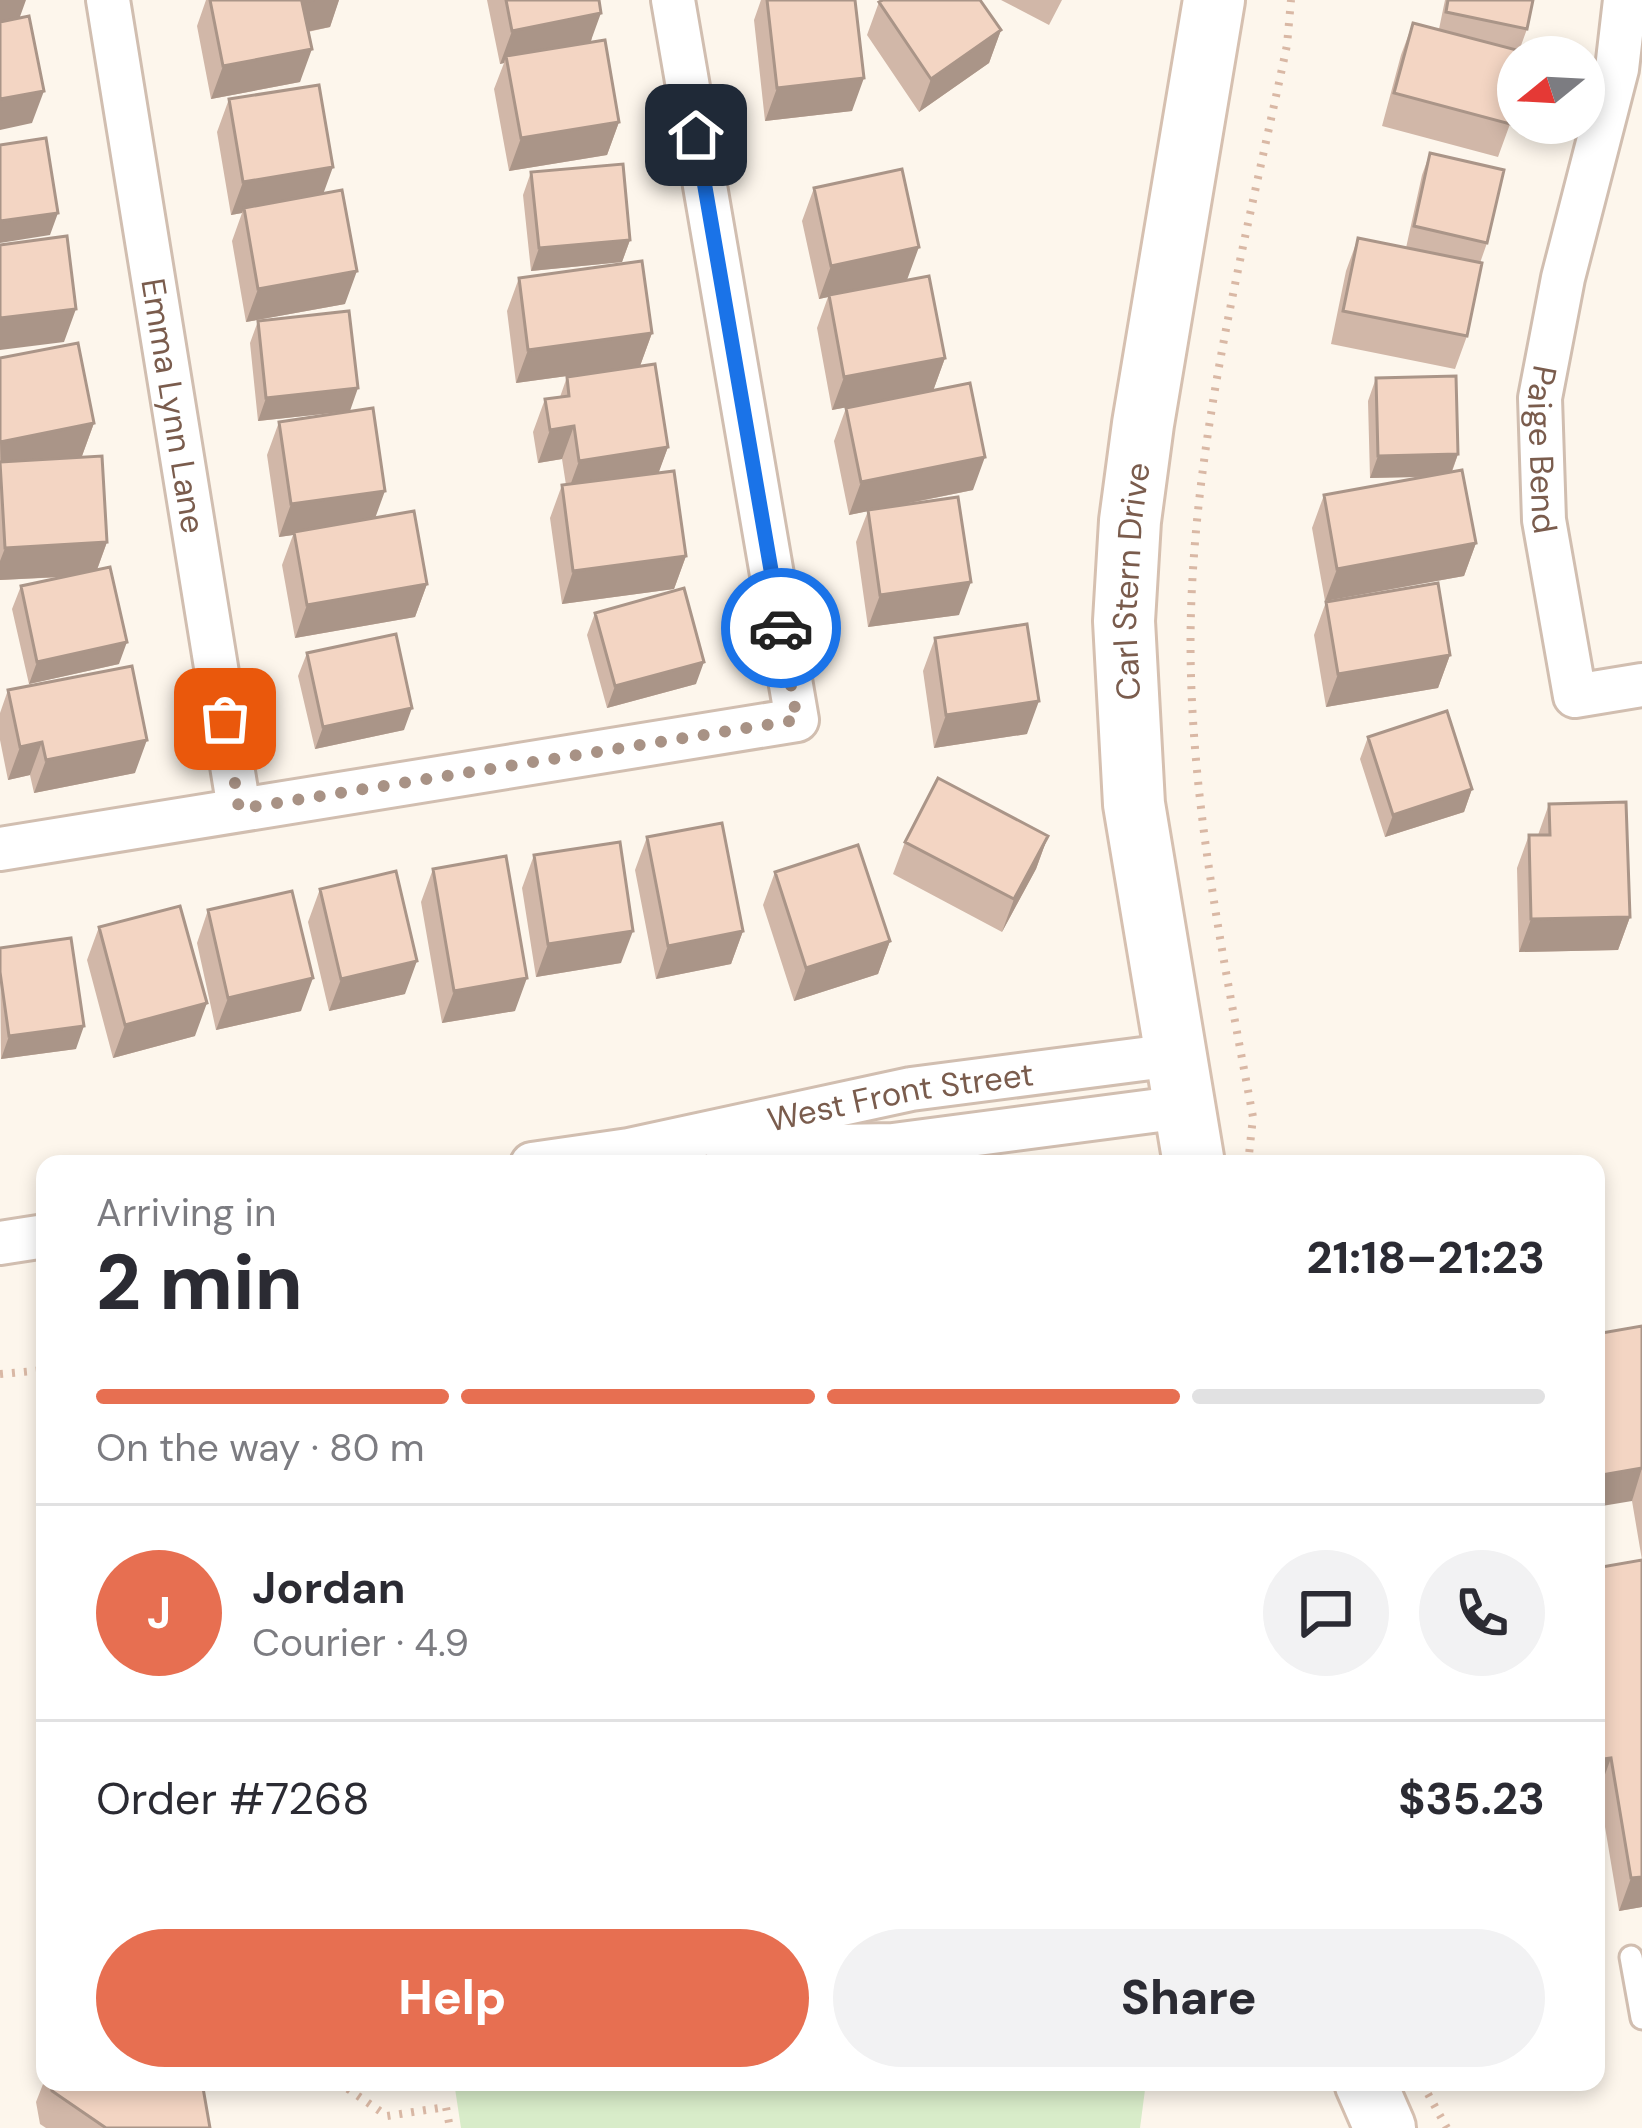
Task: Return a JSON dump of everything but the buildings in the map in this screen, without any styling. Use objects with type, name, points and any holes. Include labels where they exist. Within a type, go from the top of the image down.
[{"type":"street","name":"Emma Lynn Lane","points":[[107,0],[239,809]]},
{"type":"street","points":[[0,849],[797,720],[673,0]]},
{"type":"street","name":"Carl Stern Drive","points":[[1183,1108],[1134,804],[1124,621],[1130,521],[1143,424],[1214,0]]},
{"type":"street","name":"Paige Bend","points":[[1625,0],[1617,69],[1564,278],[1540,398],[1544,520],[1575,696],[1642,686]]},
{"type":"street","name":"West Front Street","points":[[594,1155],[911,1090],[1183,1108]]},
{"type":"street","points":[[0,1243],[36,1237]]},
{"type":"street","points":[[1369,2091],[1385,2128]]},
{"type":"lane","points":[[1631,1958],[1642,2018]]},
{"type":"path","points":[[1249,1155],[1253,1117],[1202,820],[1191,614],[1209,416],[1282,68],[1291,0]]},
{"type":"path","points":[[0,1374],[36,1371]]},
{"type":"path","points":[[351,2091],[387,2116],[446,2107],[450,2128]]},
{"type":"path","points":[[1428,2091],[1447,2128]]},
{"type":"green space","points":[[455,2091],[1145,2091],[1140,2128],[461,2128]]},
{"type":"way so far","points":[[225,719],[239,809],[797,720],[781,628]]},
{"type":"route","points":[[696,135],[781,628]]}]
